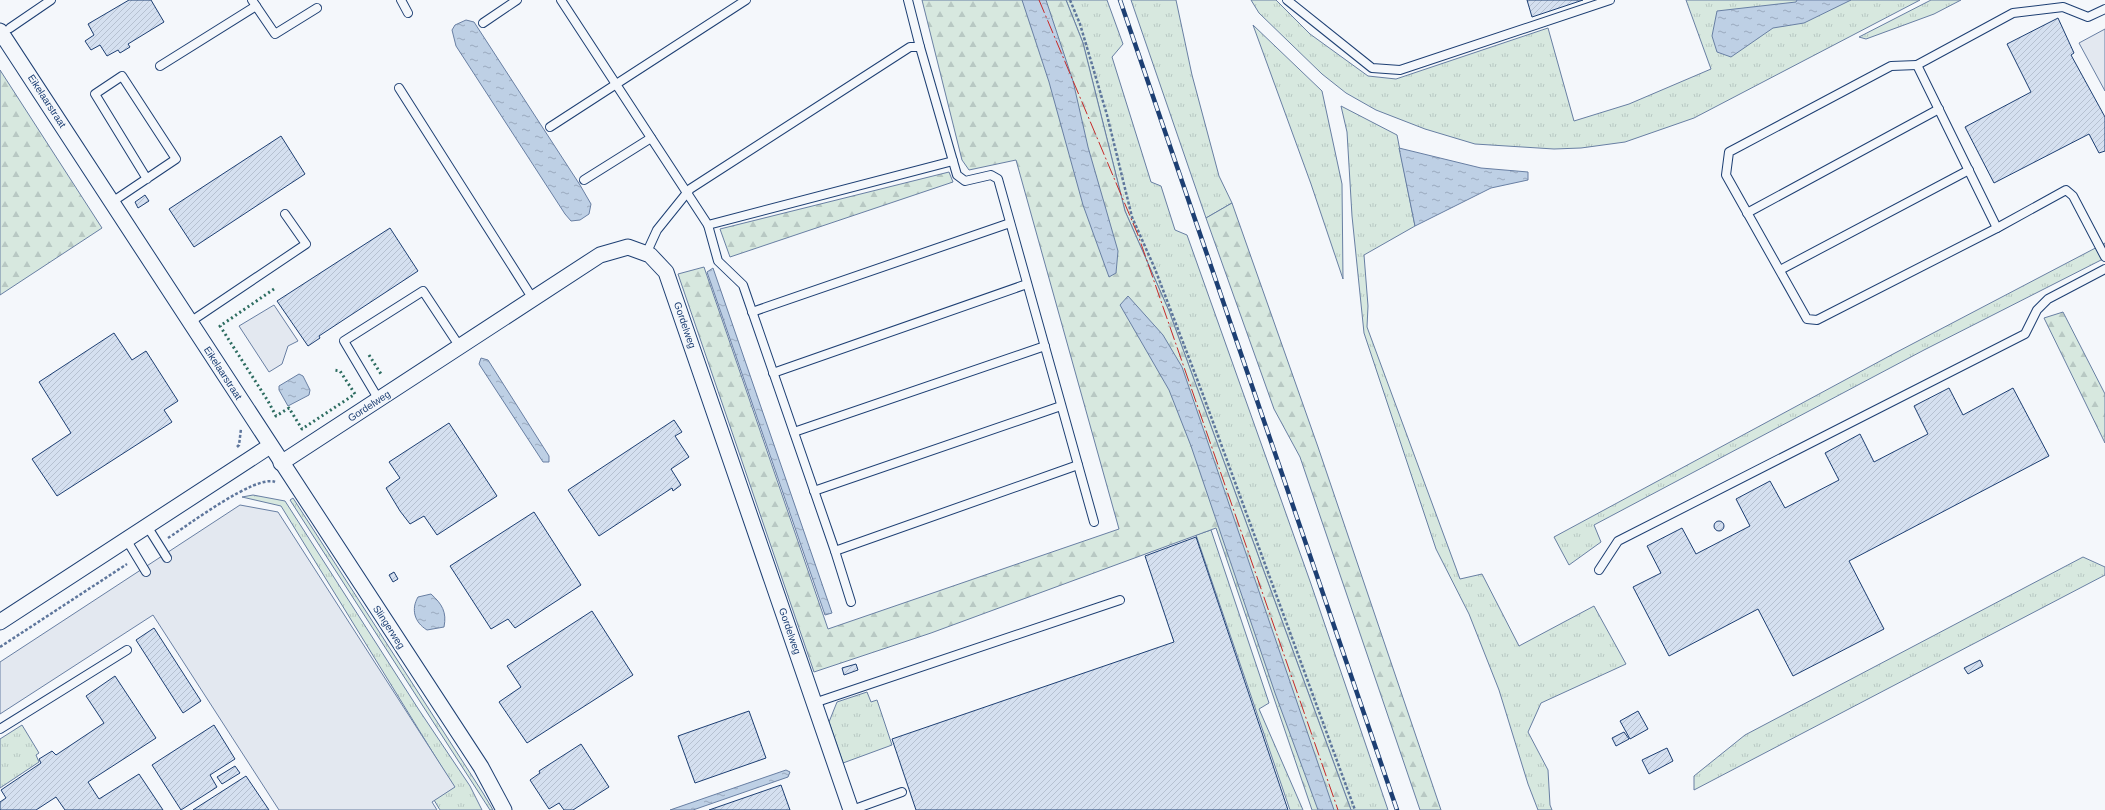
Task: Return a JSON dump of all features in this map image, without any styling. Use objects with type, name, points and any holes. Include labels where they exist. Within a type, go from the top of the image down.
[{"type":"street","name":"Eikelaarstraat","points":[[5,30],[112,202],[270,446]]},
{"type":"street","name":"Gordelweg","points":[[281,463],[600,255],[628,247],[650,255],[666,272],[852,810]]},
{"type":"street","name":"Slingerweg","points":[[270,446],[481,767],[504,810]]},
{"type":"street","points":[[0,622],[270,446]]},
{"type":"lane","points":[[5,30],[51,0]]},
{"type":"lane","points":[[401,0],[408,13]]},
{"type":"lane","points":[[483,23],[517,0]]},
{"type":"lane","points":[[562,0],[708,225],[718,261],[743,285],[835,551],[851,602]]},
{"type":"lane","points":[[550,127],[746,0]]},
{"type":"lane","points":[[908,0],[957,175],[965,181],[991,175],[998,179],[1094,522]]},
{"type":"lane","points":[[1287,0],[1372,68],[1400,70],[1610,0]]},
{"type":"lane","points":[[160,66],[254,3],[275,34],[317,8]]},
{"type":"lane","points":[[2105,9],[2088,17],[2062,7],[2013,13],[1917,65],[1891,66],[1729,152],[1726,175],[1807,318],[1817,320],[1997,228],[2066,190],[2073,196],[2105,257]]},
{"type":"lane","points":[[646,254],[657,230],[690,189],[910,47],[920,47]]},
{"type":"lane","points":[[1917,65],[1997,228]]},
{"type":"lane","points":[[112,202],[147,179],[176,159],[122,76],[95,94],[147,179]]},
{"type":"lane","points":[[399,88],[533,299]]},
{"type":"lane","points":[[1747,213],[1939,110]]},
{"type":"lane","points":[[584,180],[651,138]]},
{"type":"lane","points":[[708,225],[953,161]]},
{"type":"lane","points":[[1780,270],[1969,170]]},
{"type":"lane","points":[[190,322],[306,244],[285,214]]},
{"type":"lane","points":[[752,312],[1010,223]]},
{"type":"lane","points":[[1599,570],[1618,541],[2024,334],[2037,310],[2048,299],[2105,269]]},
{"type":"lane","points":[[773,373],[1027,284]]},
{"type":"lane","points":[[379,400],[344,341],[423,291],[460,346]]},
{"type":"lane","points":[[794,432],[1045,346]]},
{"type":"lane","points":[[814,492],[1062,406]]},
{"type":"lane","points":[[835,551],[1078,465]]},
{"type":"lane","points":[[147,526],[167,558]]},
{"type":"lane","points":[[126,539],[146,572]]},
{"type":"lane","points":[[814,703],[1120,600]]},
{"type":"lane","points":[[0,729],[127,650]]},
{"type":"lane","points":[[852,810],[902,792]]},
{"type":"path","points":[[1070,0],[1080,24],[1107,115],[1132,217],[1155,269],[1194,370],[1355,810]]},
{"type":"path","points":[[235,450],[239,445],[241,430],[239,424]]},
{"type":"green space","points":[[922,0],[1066,0],[1083,43],[1125,211],[1169,311],[1351,810],[1312,810],[1216,528],[931,633],[814,672],[678,274],[704,267],[828,629],[1119,529],[1016,160],[969,170],[962,160]]},
{"type":"green space","points":[[1066,0],[1107,0],[1123,44],[1112,57],[1151,182],[1161,186],[1175,230],[1187,235],[1311,584],[1388,810],[1351,810],[1169,311],[1125,211],[1083,43]]},
{"type":"green space","points":[[1131,0],[1176,0],[1192,75],[1219,176],[1232,203],[1206,218]]},
{"type":"green space","points":[[1251,0],[1276,0],[1310,34],[1368,76],[1396,79],[1548,28],[1574,121],[1629,104],[1711,69],[1686,0],[1920,0],[1694,118],[1625,142],[1581,148],[1554,149],[1475,144],[1425,129],[1376,110],[1346,93],[1322,74],[1259,13]]},
{"type":"green space","points":[[1931,0],[1961,0],[1934,14],[1866,39],[1859,37]]},
{"type":"green space","points":[[1253,25],[1322,91],[1342,184],[1343,279],[1311,184]]},
{"type":"green space","points":[[0,70],[102,228],[0,295]]},
{"type":"green space","points":[[1341,106],[1397,135],[1415,226],[1364,255],[1368,306],[1367,327],[1460,579],[1482,574],[1519,646],[1594,606],[1626,664],[1541,703],[1528,732],[1548,770],[1550,805],[1552,810],[1538,810],[1528,784],[1499,690],[1469,614],[1436,549],[1364,333],[1352,216],[1347,132]]},
{"type":"green space","points":[[949,172],[953,182],[730,257],[720,229]]},
{"type":"green space","points":[[1232,203],[1318,447],[1441,810],[1420,810],[1300,457],[1274,409],[1206,218]]},
{"type":"green space","points":[[2105,243],[2105,258],[1924,350],[1594,525],[1601,542],[1569,565],[1554,537],[1895,353]]},
{"type":"green space","points":[[2063,312],[2105,394],[2105,443],[2044,318]]},
{"type":"green space","points":[[253,495],[285,501],[419,710],[470,786],[482,810],[440,810],[434,800],[454,787],[281,506],[242,497]]},
{"type":"green space","points":[[293,498],[493,810],[490,810],[290,500]]},
{"type":"green space","points":[[1211,530],[1269,703],[1259,709],[1303,810],[1290,810],[1196,535]]},
{"type":"green space","points":[[2083,557],[2105,567],[2105,575],[1694,790],[1694,776],[1745,735]]},
{"type":"green space","points":[[867,692],[871,702],[877,700],[892,745],[843,763],[829,722],[837,702]]},
{"type":"green space","points":[[22,725],[39,753],[36,755],[39,762],[0,788],[0,739]]},
{"type":"shaded area","points":[[2105,29],[2105,91],[2079,43]]},
{"type":"shaded area","points":[[274,305],[298,341],[288,346],[282,364],[269,372],[239,326]]},
{"type":"shaded area","points":[[240,505],[278,512],[455,787],[432,802],[437,810],[279,810],[153,615],[0,714],[0,662]]},
{"type":"water","points":[[1022,0],[1046,0],[1073,81],[1088,147],[1118,251],[1116,273],[1109,277],[1083,205],[1049,82]]},
{"type":"water","points":[[1797,0],[1851,0],[1804,23],[1773,28],[1731,57],[1717,52],[1712,36],[1717,11],[1796,2]]},
{"type":"water","points":[[466,20],[474,22],[591,204],[589,214],[580,220],[571,221],[565,214],[456,46],[452,30],[455,25]]},
{"type":"water","points":[[1399,148],[1481,168],[1528,172],[1528,180],[1491,188],[1415,226]]},
{"type":"water","points":[[713,268],[832,613],[825,615],[707,272]]},
{"type":"water","points":[[1128,296],[1163,335],[1182,367],[1334,810],[1318,810],[1275,693],[1191,446],[1169,390],[1120,305]]},
{"type":"water","points":[[481,358],[488,360],[549,456],[549,462],[543,462],[479,364]]},
{"type":"water","points":[[299,374],[303,376],[310,390],[309,395],[288,406],[279,390],[279,386]]},
{"type":"water","points":[[431,594],[443,609],[445,622],[444,627],[427,630],[419,623],[414,611],[418,597]]},
{"type":"water","points":[[786,770],[790,772],[788,777],[693,810],[670,810]]},
{"type":"building","points":[[129,0],[151,0],[164,22],[128,44],[130,47],[120,53],[118,50],[107,56],[100,45],[91,50],[85,41],[94,35],[88,24]]},
{"type":"building","points":[[1527,0],[1583,0],[1532,17]]},
{"type":"building","points":[[2058,18],[2074,53],[2071,55],[2105,117],[2105,151],[2099,153],[2089,134],[1994,183],[1965,127],[2031,92],[2007,44]]},
{"type":"building","points":[[281,136],[305,174],[194,247],[169,209]]},
{"type":"building","points":[[145,195],[149,201],[138,208],[135,202]]},
{"type":"building","points":[[390,228],[418,271],[319,336],[320,338],[308,346],[277,301]]},
{"type":"building","points":[[114,333],[132,360],[146,351],[178,401],[164,410],[172,422],[57,496],[32,459],[71,433],[39,382]]},
{"type":"building","points":[[1949,388],[1963,415],[2013,388],[2049,456],[1849,561],[1884,629],[1793,676],[1758,609],[1669,656],[1633,587],[1661,573],[1647,546],[1682,528],[1696,554],[1750,526],[1736,499],[1770,481],[1785,508],[1839,480],[1825,453],[1860,434],[1874,462],[1928,434],[1914,406]]},
{"type":"building","points":[[674,420],[682,432],[675,436],[689,457],[671,469],[681,485],[673,491],[672,488],[599,536],[568,490]]},
{"type":"building","points":[[449,423],[497,496],[437,535],[424,516],[410,524],[386,488],[400,478],[389,462]]},
{"type":"building","points":[[534,512],[581,585],[515,628],[508,619],[491,629],[450,566]]},
{"type":"building","points":[[1717,521],[1721,521],[1724,526],[1721,531],[1717,531],[1714,528],[1714,524]]},
{"type":"building","points":[[1196,537],[1288,810],[916,810],[892,739],[1174,642],[1145,556]]},
{"type":"building","points":[[394,572],[398,579],[393,582],[389,575]]},
{"type":"building","points":[[592,611],[633,675],[527,743],[499,702],[521,687],[507,666]]},
{"type":"building","points":[[154,628],[201,701],[183,713],[136,640]]},
{"type":"building","points":[[1980,660],[1983,666],[1968,674],[1964,668]]},
{"type":"building","points":[[856,664],[858,670],[844,675],[842,668]]},
{"type":"building","points":[[115,676],[156,738],[88,782],[99,799],[139,774],[163,810],[65,810],[56,797],[36,810],[0,810],[0,802],[6,798],[1,790],[41,763],[39,759],[52,751],[56,755],[104,723],[86,696]]},
{"type":"building","points":[[749,711],[766,758],[695,783],[678,736]]},
{"type":"building","points":[[1638,711],[1648,729],[1630,739],[1620,721]]},
{"type":"building","points":[[214,725],[235,759],[210,775],[217,787],[181,810],[152,765]]},
{"type":"building","points":[[1624,732],[1629,739],[1616,746],[1612,738]]},
{"type":"building","points":[[581,744],[609,787],[573,810],[564,810],[559,803],[549,809],[530,780],[540,773],[539,771]]},
{"type":"building","points":[[1667,748],[1673,761],[1649,774],[1642,760]]},
{"type":"building","points":[[235,766],[240,773],[222,784],[217,777]]},
{"type":"building","points":[[246,776],[269,810],[193,810]]},
{"type":"building","points":[[781,785],[790,810],[709,810]]},
{"type":"railway","points":[[1120,0],[1397,810]]},
{"type":"hedge","points":[[274,289],[220,326],[276,416],[289,408],[302,429],[355,394],[340,371],[333,370]]},
{"type":"hedge","points":[[369,355],[381,374]]},
{"type":"power","points":[[1039,0],[1138,235],[1338,810]]}]
